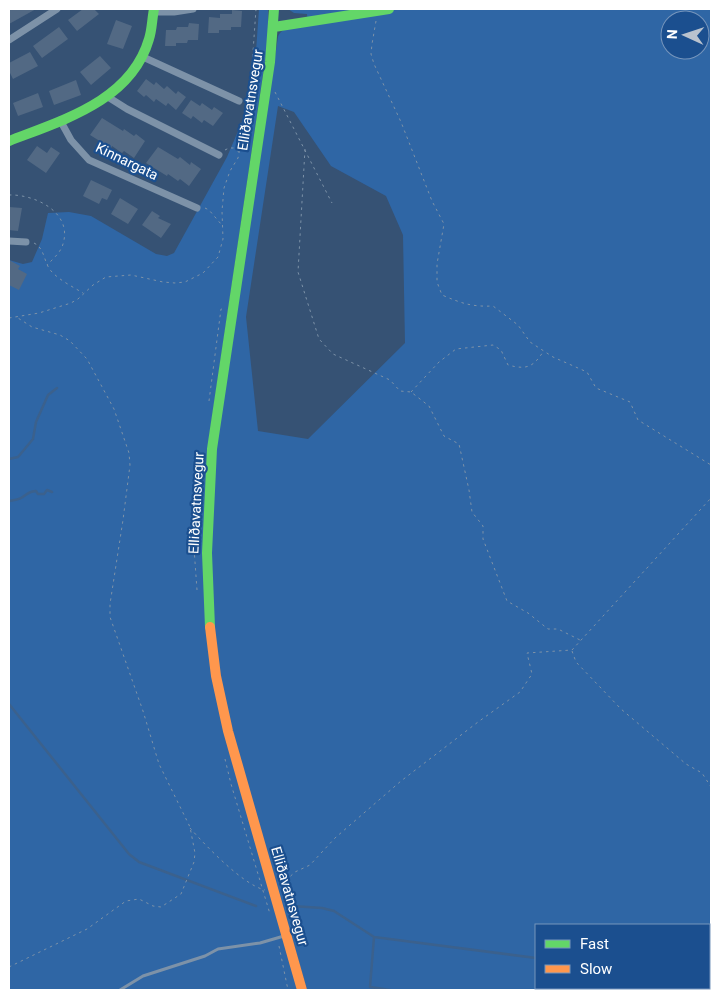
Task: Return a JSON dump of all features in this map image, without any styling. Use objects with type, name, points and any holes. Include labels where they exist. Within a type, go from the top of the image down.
[{"type":"main road","name":"Elliðavatnsvegur","points":[[274,9],[274,27],[268,78],[217,412],[209,480],[206,550],[208,616],[221,700],[235,758],[274,891],[283,937],[302,990]]},
{"type":"main road","points":[[274,27],[390,9]]},
{"type":"main road","points":[[9,141],[96,106],[108,97],[130,76],[143,56],[150,37],[154,10]]},
{"type":"street","points":[[9,40],[57,9]]},
{"type":"street","points":[[154,10],[174,12],[194,9]]},
{"type":"street","points":[[143,56],[239,101]]},
{"type":"street","points":[[108,97],[127,109],[219,154]]},
{"type":"street","name":"Kinnargata","points":[[60,120],[71,140],[89,160],[197,208]]},
{"type":"street","points":[[9,241],[26,242]]},
{"type":"lane","points":[[120,990],[143,976],[205,956],[218,949],[260,943],[283,937]]},
{"type":"path","points":[[374,11],[376,19],[371,54],[374,64],[398,114],[432,201],[444,224],[437,264],[437,282],[442,294],[462,304],[477,307],[492,306],[518,325],[530,342],[553,357],[587,372],[596,388],[630,402],[638,420],[711,465]]},
{"type":"path","points":[[268,78],[332,203]]},
{"type":"path","points":[[219,154],[228,148],[234,148],[239,152]]},
{"type":"path","points":[[305,148],[298,272],[319,339],[333,354],[390,380],[400,391],[411,392],[429,406],[444,436],[459,444],[472,512],[482,526],[483,539],[507,601],[528,613],[548,629],[558,629],[581,640]]},
{"type":"path","points":[[9,195],[22,195],[46,204],[62,220],[63,246],[48,265]]},
{"type":"path","points":[[197,208],[209,210],[222,225]]},
{"type":"path","points":[[26,242],[39,246],[53,273],[83,293]]},
{"type":"path","points":[[209,401],[221,309],[232,309]]},
{"type":"path","points":[[18,318],[32,327],[53,332],[70,341],[87,359],[114,409],[130,459],[121,540],[110,604],[110,617],[143,711],[159,764],[190,827],[221,859],[255,887],[263,890],[274,891],[294,872],[310,864],[335,838],[401,781],[520,692],[532,674],[527,652],[572,650],[711,498]]},
{"type":"path","points":[[411,392],[439,362],[456,349],[493,345],[501,350],[508,364],[521,368],[535,364],[544,351]]},
{"type":"path","points":[[198,597],[193,534],[200,477]]},
{"type":"path","points":[[572,650],[576,662],[621,709],[686,764],[702,773],[711,787]]},
{"type":"path","points":[[225,756],[231,784],[270,914]]},
{"type":"path","points":[[9,966],[87,929],[126,900],[139,899],[154,906],[163,906],[179,897],[194,862],[195,853],[190,827]]},
{"type":"path","points":[[283,937],[288,990]]},
{"type":"shaded area","points":[[259,9],[268,9],[268,41],[209,438],[205,628],[299,990],[9,990],[9,260],[23,264],[32,262],[42,239],[48,213],[69,212],[91,216],[156,254],[167,256],[174,253],[227,157],[250,103],[254,80]]},
{"type":"shaded area","points":[[288,9],[711,9],[711,990],[307,990],[245,778],[225,701],[214,638],[210,542],[215,454],[278,37],[286,29],[308,26],[307,14],[294,13]],"holes":[[[278,106],[294,112],[331,166],[386,196],[403,235],[405,343],[308,439],[258,431],[246,317]]]},
{"type":"building","points":[[9,9],[36,9],[9,24]]},
{"type":"building","points":[[83,9],[94,9],[99,14],[77,31],[68,20]]},
{"type":"building","points":[[232,10],[242,11],[241,27],[231,27],[231,30],[219,30],[219,33],[208,33],[209,17],[220,18],[220,14],[232,14]]},
{"type":"building","points":[[116,20],[132,26],[123,49],[107,44]]},
{"type":"building","points":[[189,23],[199,24],[198,40],[176,43],[176,46],[165,46],[166,30],[188,27]]},
{"type":"building","points":[[59,27],[68,39],[42,58],[33,46]]},
{"type":"building","points":[[30,52],[38,66],[13,79],[9,71],[9,63]]},
{"type":"building","points":[[100,56],[111,68],[91,85],[80,72]]},
{"type":"building","points":[[146,79],[154,85],[156,82],[164,89],[167,86],[176,94],[178,91],[186,97],[176,110],[168,103],[166,106],[156,99],[154,102],[146,95],[144,97],[137,91]]},
{"type":"building","points":[[76,80],[81,95],[54,105],[49,91]]},
{"type":"building","points":[[38,93],[43,107],[18,116],[13,103]]},
{"type":"building","points":[[191,100],[200,106],[202,103],[212,110],[214,107],[223,113],[213,126],[204,120],[202,123],[193,116],[191,119],[182,113]]},
{"type":"building","points":[[102,118],[123,131],[124,129],[134,136],[136,134],[145,141],[134,158],[124,151],[122,153],[112,146],[111,148],[90,135]]},
{"type":"building","points":[[37,146],[47,153],[51,147],[60,153],[46,173],[27,160]]},
{"type":"building","points":[[158,147],[178,159],[180,157],[190,165],[191,162],[201,169],[189,186],[180,179],[178,181],[168,174],[167,176],[146,163]]},
{"type":"building","points":[[91,180],[112,190],[107,200],[102,198],[99,204],[83,196]]},
{"type":"building","points":[[120,198],[138,209],[128,224],[111,214]]},
{"type":"building","points":[[9,207],[22,208],[18,231],[9,230]]},
{"type":"building","points":[[152,211],[160,216],[158,218],[171,224],[161,238],[142,225]]},
{"type":"building","points":[[9,260],[20,266],[18,269],[27,274],[19,290],[9,285]]},
{"type":"waterway","points":[[9,459],[18,457],[33,439],[36,422],[48,395],[57,388]]},
{"type":"waterway","points":[[9,501],[20,499],[33,491],[36,491],[38,494],[44,494],[47,490],[52,492]]},
{"type":"waterway","points":[[9,704],[129,854],[139,862],[256,906]]},
{"type":"waterway","points":[[292,906],[322,908],[334,911],[374,937],[535,958]]},
{"type":"waterway","points":[[374,937],[370,987],[390,990]]},
{"type":"traffic: fast","points":[[9,141],[72,116],[111,93],[127,78],[140,60],[150,36],[154,9]]},
{"type":"traffic: fast","points":[[210,627],[207,553],[212,449],[270,62],[274,9]]},
{"type":"traffic: fast","points":[[274,27],[389,9]]},
{"type":"traffic: slow","points":[[210,627],[216,676],[228,731],[302,990]]}]
